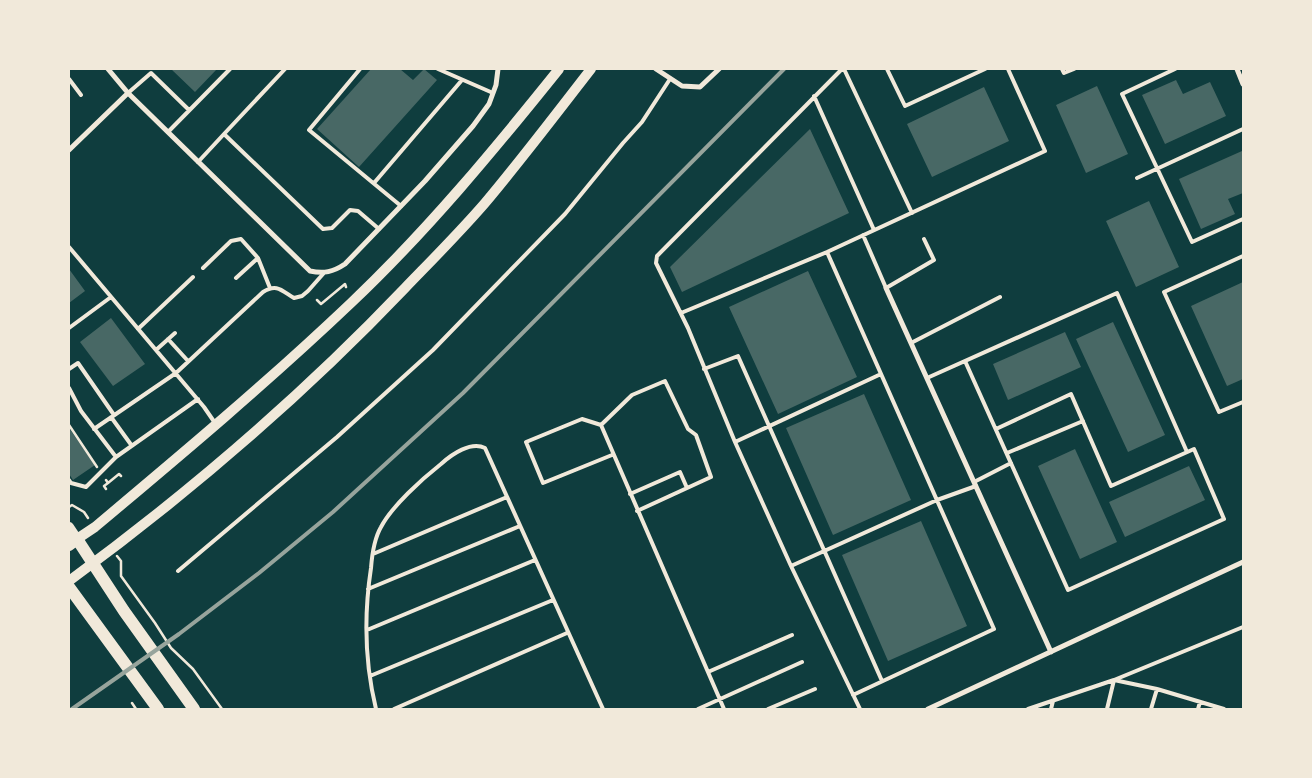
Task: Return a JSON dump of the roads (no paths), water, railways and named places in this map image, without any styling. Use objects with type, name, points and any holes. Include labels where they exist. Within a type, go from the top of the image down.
[{"type":"main road","points":[[73,542],[95,526],[216,425],[352,303],[472,175],[559,69]]},
{"type":"main road","points":[[69,581],[112,550],[263,426],[372,323],[485,203],[591,69]]},
{"type":"main road","points":[[69,527],[73,542],[92,564],[194,709]]},
{"type":"main road","points":[[69,587],[158,709]]},
{"type":"street","points":[[108,69],[128,92],[310,271],[323,274],[336,270],[345,264],[401,206],[473,126],[489,104],[498,69]]},
{"type":"street","points":[[656,69],[682,86],[700,87],[719,69]]},
{"type":"street","points":[[1237,69],[1243,84]]},
{"type":"street","points":[[69,150],[128,92]]},
{"type":"street","points":[[886,288],[1051,652]]},
{"type":"street","points":[[928,709],[1243,562]]},
{"type":"lane","points":[[168,132],[230,69]]},
{"type":"lane","points":[[198,162],[285,69]]},
{"type":"lane","points":[[360,69],[309,130],[401,206]]},
{"type":"lane","points":[[438,69],[493,94]]},
{"type":"lane","points":[[860,709],[791,566],[735,442],[681,313],[656,264],[657,256],[814,96],[843,69],[912,212]]},
{"type":"lane","points":[[887,69],[905,106],[985,69]]},
{"type":"lane","points":[[681,313],[827,252],[1045,151],[1008,69]]},
{"type":"lane","points":[[1062,69],[1064,73],[1074,69]]},
{"type":"lane","points":[[1175,69],[1122,94],[1192,242],[1243,220]]},
{"type":"lane","points":[[128,92],[150,73],[189,110]]},
{"type":"lane","points":[[69,78],[81,95]]},
{"type":"lane","points":[[178,571],[337,436],[433,350],[565,214],[642,122],[670,78]]},
{"type":"lane","points":[[374,183],[462,80]]},
{"type":"lane","points":[[814,96],[874,230]]},
{"type":"lane","points":[[1137,178],[1243,129]]},
{"type":"lane","points":[[224,134],[323,229],[332,228],[350,210],[358,211],[379,229]]},
{"type":"lane","points":[[863,235],[886,288],[934,260],[924,239]]},
{"type":"lane","points":[[203,268],[231,241],[241,240],[258,258],[270,288]]},
{"type":"lane","points":[[69,247],[198,399],[216,425]]},
{"type":"lane","points":[[827,252],[994,629],[853,695]]},
{"type":"lane","points":[[1243,256],[1164,292],[1219,412],[1243,402]]},
{"type":"lane","points":[[236,278],[258,258]]},
{"type":"lane","points":[[94,429],[176,373],[263,292],[276,287],[294,298],[302,296],[323,274]]},
{"type":"lane","points":[[138,329],[193,277]]},
{"type":"lane","points":[[927,378],[1117,293],[1187,452]]},
{"type":"lane","points":[[69,328],[112,297]]},
{"type":"lane","points":[[911,343],[1000,297]]},
{"type":"lane","points":[[156,350],[175,333]]},
{"type":"lane","points":[[168,339],[188,362]]},
{"type":"lane","points":[[704,369],[738,356],[882,681]]},
{"type":"lane","points":[[965,361],[1068,590],[1224,519],[1194,449],[1111,486],[1071,394],[996,428]]},
{"type":"lane","points":[[69,369],[78,363],[132,446]]},
{"type":"lane","points":[[735,442],[881,374]]},
{"type":"lane","points":[[601,425],[632,395],[665,381],[688,429],[696,435],[711,477],[637,511]]},
{"type":"lane","points":[[69,388],[81,411],[116,457]]},
{"type":"lane","points":[[69,480],[71,483],[86,487],[116,457],[198,399]]},
{"type":"lane","points":[[601,425],[582,419],[526,442],[543,483],[612,455]]},
{"type":"lane","points":[[1006,453],[1082,421]]},
{"type":"lane","points":[[601,425],[612,455],[724,709]]},
{"type":"lane","points":[[376,709],[370,676],[367,630],[368,589],[379,530],[387,516],[446,459],[470,446],[479,445],[486,448],[567,633],[603,709]]},
{"type":"lane","points":[[791,566],[975,484],[1011,463]]},
{"type":"lane","points":[[630,494],[680,472],[687,488]]},
{"type":"lane","points":[[373,554],[507,497]]},
{"type":"lane","points":[[368,589],[520,526]]},
{"type":"lane","points":[[367,630],[535,560]]},
{"type":"lane","points":[[370,676],[553,600]]},
{"type":"lane","points":[[1028,709],[1114,680],[1243,627]]},
{"type":"lane","points":[[394,709],[567,633]]},
{"type":"lane","points":[[708,672],[792,636]]},
{"type":"lane","points":[[698,709],[802,662]]},
{"type":"lane","points":[[1114,680],[1157,689],[1224,709]]},
{"type":"lane","points":[[1107,709],[1114,680]]},
{"type":"lane","points":[[768,709],[815,689]]},
{"type":"lane","points":[[1151,709],[1157,689]]},
{"type":"lane","points":[[1051,709],[1053,702]]},
{"type":"lane","points":[[1198,709],[1200,702]]},
{"type":"railway","points":[[72,709],[179,634],[259,573],[333,512],[463,393],[784,69]]}]
